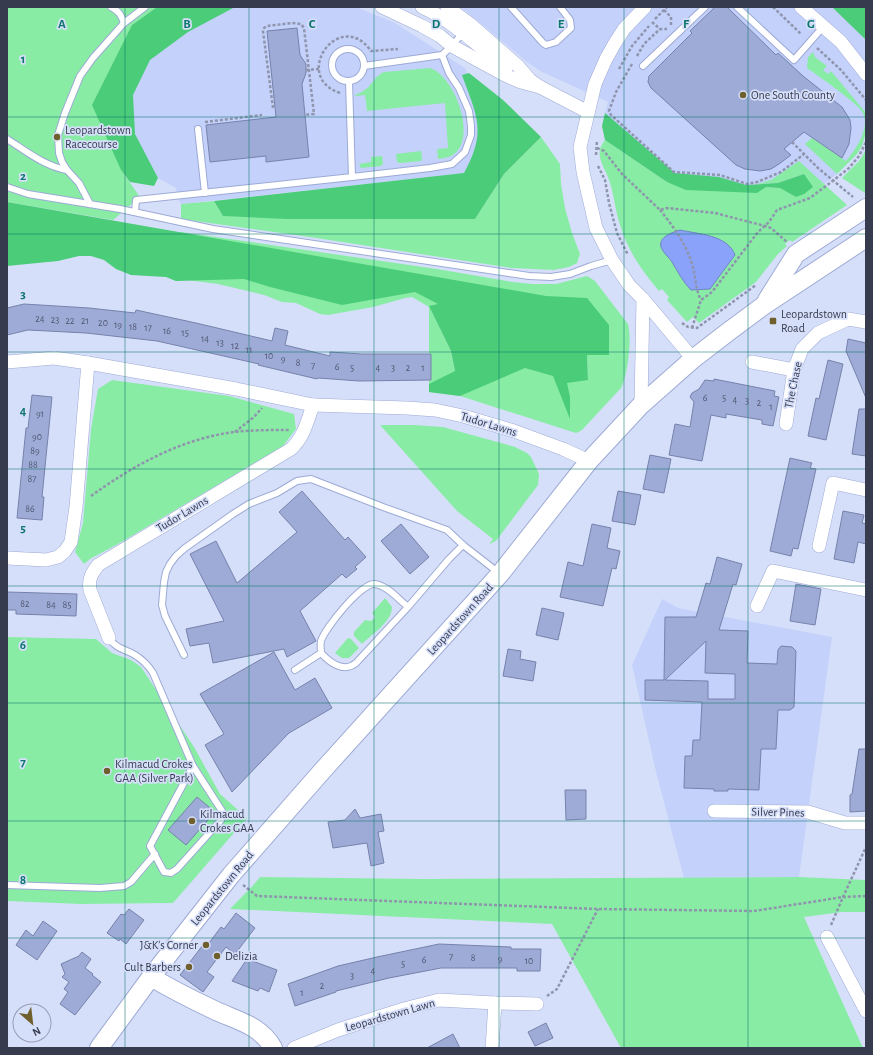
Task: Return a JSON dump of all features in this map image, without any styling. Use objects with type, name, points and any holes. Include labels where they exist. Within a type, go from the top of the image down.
[{"type":"main road","points":[[763,306],[796,254],[866,208]]},
{"type":"main road","name":"Leopardstown Road","points":[[99,1048],[215,894],[273,826],[500,574],[589,461],[641,405],[693,359],[763,306],[866,238]]},
{"type":"main road","points":[[151,978],[216,1011],[245,1022],[258,1030],[269,1040],[273,1048]]},
{"type":"street","points":[[382,7],[422,26],[440,36],[452,46],[505,75],[521,82],[535,84]]},
{"type":"street","points":[[422,7],[441,18],[466,29],[518,66],[535,84],[588,112]]},
{"type":"street","points":[[447,7],[466,29]]},
{"type":"street","points":[[645,7],[624,29],[606,59],[596,84],[580,147],[583,172],[596,228],[612,260],[629,286],[643,299],[693,359]]},
{"type":"street","points":[[801,7],[841,42],[866,74]]},
{"type":"street","points":[[641,405],[643,299]]},
{"type":"street","name":"The Chase","points":[[786,424],[794,370],[802,349],[818,333],[848,319],[866,322]]},
{"type":"street","name":"Tudor Lawns","points":[[7,362],[54,358],[236,389],[313,405],[435,410],[463,416],[514,432],[589,461]]},
{"type":"street","points":[[752,362],[794,370]]},
{"type":"street","points":[[7,558],[46,560],[58,557],[66,551],[71,542],[76,507],[88,363]]},
{"type":"street","name":"Tudor Lawns","points":[[109,638],[90,590],[89,582],[91,574],[98,565],[291,449],[299,441],[305,429],[313,405]]},
{"type":"street","points":[[819,546],[833,483],[866,490]]},
{"type":"street","points":[[757,606],[773,571],[866,590]]},
{"type":"street","name":"Silver Pines","points":[[714,811],[808,812],[845,823],[866,823]]},
{"type":"street","points":[[827,938],[866,1011]]},
{"type":"street","name":"Leopardstown Lawn","points":[[294,1048],[338,1030],[404,1009],[439,1000],[537,1004]]},
{"type":"street","points":[[492,1048],[495,1003]]},
{"type":"lane","points":[[111,7],[118,11],[122,16],[124,23]]},
{"type":"lane","points":[[90,204],[79,183],[62,162],[59,152],[58,135],[80,76],[92,58],[124,23],[145,7]]},
{"type":"lane","points":[[511,7],[546,45],[556,42],[571,28],[570,20],[560,7]]},
{"type":"lane","points":[[643,66],[705,7]]},
{"type":"lane","points":[[737,7],[794,60],[823,27]]},
{"type":"lane","points":[[364,66],[442,55],[452,46],[466,29]]},
{"type":"lane","points":[[346,49],[361,55],[364,66],[362,75],[349,82],[339,79],[332,70],[332,64],[336,54],[346,49]]},
{"type":"lane","points":[[135,212],[136,200],[352,177],[452,164],[465,152],[471,135],[471,126],[469,111],[459,88],[449,73],[442,55]]},
{"type":"lane","points":[[349,82],[352,177]]},
{"type":"lane","points":[[198,129],[205,193]]},
{"type":"lane","points":[[7,139],[44,163],[55,168],[67,170]]},
{"type":"lane","points":[[7,187],[28,194],[135,212],[213,229],[529,276],[551,277],[570,274],[612,260]]},
{"type":"lane","points":[[184,655],[165,616],[162,605],[164,582],[166,572],[170,564],[185,548],[248,504],[277,493],[297,481],[311,479],[447,530],[463,545],[500,574]]},
{"type":"lane","points":[[408,607],[382,586],[375,583],[369,585],[362,589],[329,626],[320,643],[321,653],[333,664],[345,668],[352,667],[371,648],[408,607],[449,559],[463,545]]},
{"type":"lane","points":[[109,638],[114,645],[134,654],[147,664],[153,673],[193,766],[222,811],[221,820],[177,869],[171,873],[164,872],[150,846],[193,766]]},
{"type":"lane","points":[[295,670],[321,653]]},
{"type":"lane","points":[[7,885],[100,888],[124,886],[131,882],[155,854]]},
{"type":"path","points":[[616,74],[632,46],[667,7]]},
{"type":"path","points":[[774,7],[801,34]]},
{"type":"path","points":[[652,22],[660,29],[671,29],[671,17],[664,10]]},
{"type":"path","points":[[272,108],[263,31],[267,26],[292,23],[300,24],[303,26],[314,114],[305,116]]},
{"type":"path","points":[[823,27],[817,48],[841,70],[866,100]]},
{"type":"path","points":[[660,29],[644,44],[622,81],[609,111],[611,115],[674,172],[720,175],[746,184],[763,180],[781,172],[804,154]]},
{"type":"path","points":[[308,70],[319,69]]},
{"type":"path","points":[[198,129],[198,125],[201,122],[262,115]]},
{"type":"path","points":[[598,136],[596,162],[605,180],[617,233],[630,260]]},
{"type":"path","points":[[792,142],[832,181],[852,196]]},
{"type":"path","points":[[692,328],[702,300],[712,292],[777,210],[810,198],[849,168],[859,156],[866,142]]},
{"type":"path","points":[[597,148],[604,152],[622,174],[660,210],[679,235],[687,251],[693,270],[697,292],[702,300]]},
{"type":"path","points":[[660,210],[667,208],[714,213],[765,226],[772,228],[789,244]]},
{"type":"path","points":[[680,321],[688,327],[697,328],[760,282]]},
{"type":"path","points":[[235,432],[254,417],[272,397]]},
{"type":"path","points":[[76,507],[110,482],[155,457],[175,448],[196,441],[235,432],[305,429]]},
{"type":"path","points":[[827,938],[843,897],[866,847]]},
{"type":"path","points":[[257,896],[598,908],[754,911],[843,897],[866,896]]},
{"type":"path","points":[[537,1004],[557,989],[598,908]]},
{"type":"shaded area","points":[[197,7],[356,7],[395,23],[465,68],[486,125],[466,173],[181,204],[178,199],[176,188],[158,178],[125,120],[135,57]]},
{"type":"shaded area","points":[[461,7],[866,7],[866,132],[862,146],[857,154],[837,174],[809,196],[667,182],[605,140],[602,126],[608,102],[542,72],[527,62]]},
{"type":"shaded area","points":[[662,599],[678,608],[832,637],[799,877],[684,878],[656,772],[632,665]]},
{"type":"green space","name":"Leopardstown Racecourse","points":[[7,7],[157,7],[132,25],[121,170],[140,197],[113,220],[7,202]]},
{"type":"green space","points":[[157,7],[235,7],[188,32],[150,60],[133,95],[135,134],[158,178],[154,186],[130,182],[121,170],[92,105],[132,25]]},
{"type":"green space","points":[[832,7],[866,7],[866,40]]},
{"type":"green space","points":[[813,52],[815,57],[827,66],[823,70],[828,74],[831,71],[866,113],[866,132],[862,146],[857,154],[837,174],[805,144],[812,138],[846,161],[858,145],[865,126],[865,119],[863,113],[854,103],[807,68],[808,57]]},
{"type":"green space","points":[[430,68],[439,73],[448,83],[460,108],[463,123],[463,136],[460,147],[453,155],[438,159],[437,149],[448,148],[445,103],[367,111],[365,95],[355,96],[365,90],[380,74],[384,72]]},
{"type":"green space","points":[[469,73],[503,100],[541,137],[504,174],[475,219],[287,219],[223,216],[214,201],[464,173],[476,146],[477,135],[475,113],[462,75]]},
{"type":"green space","points":[[605,113],[675,173],[719,177],[746,185],[778,183],[804,174],[813,187],[804,194],[796,197],[780,188],[766,187],[757,193],[686,190],[667,182],[605,140],[602,126]]},
{"type":"green space","points":[[541,137],[560,164],[561,184],[565,208],[580,254],[577,263],[569,267],[554,270],[511,268],[181,219],[181,204],[214,201],[223,216],[475,219],[504,174]]},
{"type":"green space","points":[[605,140],[667,182],[781,188],[796,197],[804,174],[778,183],[757,184],[771,180],[799,161],[847,205],[792,242],[790,240],[785,244],[787,246],[778,254],[756,282],[699,323],[693,317],[687,322],[667,300],[669,297],[662,289],[659,291],[647,276],[627,243],[618,219],[611,185],[601,160],[600,150]]},
{"type":"green space","points":[[866,150],[865,193],[842,178],[859,161]]},
{"type":"green space","points":[[421,151],[421,161],[397,162],[396,154]]},
{"type":"green space","points":[[382,156],[383,164],[381,166],[361,168],[359,164],[371,162],[371,157]]},
{"type":"green space","points":[[7,202],[546,296],[587,298],[609,325],[609,355],[587,355],[588,380],[567,383],[570,397],[570,419],[553,376],[525,368],[460,396],[429,392],[429,384],[455,371],[451,351],[429,306],[438,304],[415,292],[342,305],[244,279],[176,281],[166,277],[131,275],[116,269],[104,260],[91,256],[79,256],[58,261],[7,266]]},
{"type":"green space","points":[[181,232],[437,269],[513,282],[556,284],[587,276],[595,281],[628,324],[630,338],[626,374],[621,388],[582,430],[576,433],[460,396],[429,392],[429,307],[412,297],[373,307],[328,315],[320,314],[296,303],[282,302],[264,295],[218,284],[187,280],[176,281],[171,279]],"holes":[[[431,310],[587,355],[588,380],[515,362],[460,396],[451,351]]]},
{"type":"green space","points":[[112,380],[229,396],[294,414],[296,429],[283,446],[118,544],[90,559],[84,564],[75,552],[83,523],[91,429],[98,389]]},
{"type":"green space","points":[[380,425],[443,427],[515,447],[527,453],[531,457],[539,474],[538,485],[496,541],[489,544],[493,539],[457,511]]},
{"type":"green space","points":[[385,598],[392,607],[389,618],[362,644],[354,636],[354,632],[365,620],[371,621],[375,617],[372,613]]},
{"type":"green space","name":"Kilmacud Crokes GAA (Silver Park)","points":[[7,637],[96,639],[112,653],[131,660],[141,667],[194,747],[220,794],[247,818],[173,903],[81,904],[7,901]]},
{"type":"green space","points":[[348,638],[351,639],[359,648],[349,658],[342,658],[335,653]]},
{"type":"green space","points":[[260,877],[422,879],[799,877],[866,880],[866,912],[842,912],[804,917],[863,1048],[621,1048],[552,924],[230,909]]},
{"type":"water","points":[[680,230],[712,236],[719,239],[731,248],[735,255],[710,289],[691,290],[662,249],[662,240],[670,234]]},
{"type":"building","name":"One South County","points":[[715,7],[727,7],[776,55],[778,53],[803,76],[842,107],[850,120],[851,128],[849,144],[842,158],[804,132],[784,149],[791,155],[779,164],[771,169],[760,171],[745,169],[736,165],[651,88],[648,82],[649,76],[692,33],[690,31]]},
{"type":"building","points":[[297,28],[300,55],[306,64],[306,73],[302,84],[309,157],[266,162],[266,156],[210,162],[206,125],[276,117],[267,31]]},
{"type":"building","points":[[24,304],[89,308],[135,313],[136,310],[272,341],[275,328],[288,331],[285,345],[330,356],[330,352],[362,354],[431,354],[431,380],[359,381],[317,379],[157,341],[86,333],[28,330],[7,335],[7,308]]},
{"type":"building","points":[[848,339],[866,343],[866,398],[846,351]]},
{"type":"building","points":[[828,360],[843,364],[826,440],[808,436],[816,398],[819,399]]},
{"type":"building","points":[[714,379],[775,391],[774,396],[779,397],[773,426],[762,424],[762,420],[726,414],[726,418],[711,415],[702,461],[669,455],[675,424],[690,427],[694,402],[690,397],[692,393],[699,389],[705,380],[714,381]]},
{"type":"building","points":[[32,395],[52,397],[42,497],[44,497],[42,520],[17,518],[26,428],[28,428]]},
{"type":"building","points":[[859,409],[866,409],[866,456],[852,454]]},
{"type":"building","points":[[650,455],[671,459],[664,493],[643,489]]},
{"type":"building","points":[[790,458],[812,463],[810,468],[816,469],[798,549],[793,548],[791,556],[770,551]]},
{"type":"building","points":[[302,491],[345,540],[348,537],[366,557],[355,567],[357,569],[346,578],[342,574],[300,611],[316,641],[287,657],[284,649],[213,663],[209,643],[190,646],[186,629],[224,621],[190,554],[216,541],[237,583],[297,532],[279,512]]},
{"type":"building","points":[[618,491],[641,495],[635,525],[612,521]]},
{"type":"building","points":[[843,511],[864,515],[862,523],[866,524],[866,544],[858,542],[854,563],[834,559]]},
{"type":"building","points":[[401,524],[429,557],[410,574],[381,541]]},
{"type":"building","points":[[592,524],[611,528],[607,548],[620,551],[616,569],[612,568],[603,606],[560,597],[568,562],[583,566]]},
{"type":"building","points":[[717,557],[742,564],[736,585],[733,584],[719,630],[748,631],[747,663],[777,664],[778,650],[781,646],[792,647],[796,651],[794,707],[790,710],[778,710],[776,749],[761,749],[759,790],[728,789],[728,791],[714,791],[714,789],[684,788],[685,756],[692,756],[693,740],[700,740],[702,702],[645,700],[645,680],[664,680],[665,617],[696,617],[706,583],[710,584]],"holes":[[[706,641],[705,673],[735,674],[735,699],[708,699],[708,681],[665,680]]]},
{"type":"building","points":[[796,584],[821,589],[815,625],[790,621]]},
{"type":"building","points":[[7,592],[77,594],[76,616],[16,614],[16,610],[7,610]]},
{"type":"building","points":[[542,608],[564,613],[558,640],[536,635]]},
{"type":"building","points":[[508,649],[521,651],[520,659],[536,662],[533,681],[503,676]]},
{"type":"building","points":[[274,652],[295,690],[315,678],[332,708],[289,733],[232,792],[205,745],[224,734],[200,694]]},
{"type":"building","points":[[859,749],[866,749],[866,811],[850,812],[850,795],[852,794]]},
{"type":"building","points":[[565,790],[586,790],[586,819],[566,820]]},
{"type":"building","name":"Kilmacud Crokes GAA","points":[[197,797],[215,812],[186,845],[168,830]]},
{"type":"building","points":[[355,809],[360,818],[381,814],[384,831],[378,832],[384,863],[371,866],[367,843],[333,848],[328,822],[345,820]]},
{"type":"building","points":[[129,909],[144,920],[126,944],[120,939],[119,941],[107,933],[121,914],[124,915]]},
{"type":"building","points":[[236,913],[255,928],[235,954],[226,947],[207,972],[214,977],[203,992],[180,975],[206,941],[209,943],[221,927],[224,929]]},
{"type":"building","points":[[43,921],[57,931],[37,960],[16,945],[26,930],[33,936]]},
{"type":"building","points":[[439,944],[511,947],[511,949],[541,949],[540,971],[517,971],[517,968],[441,968],[389,978],[336,991],[295,1006],[288,984],[338,966]]},
{"type":"building","points":[[82,952],[91,959],[85,968],[101,982],[75,1015],[60,1004],[68,992],[64,989],[69,982],[62,977],[65,974],[61,964],[79,956]]},
{"type":"building","points":[[247,959],[277,970],[269,992],[260,988],[258,991],[232,981]]},
{"type":"building","points":[[546,1023],[553,1038],[535,1046],[528,1032]]},
{"type":"building","points":[[453,1034],[460,1048],[427,1048]]},
{"type":"place","name":"One South County","points":[[743,95]]},
{"type":"place","name":"Leopardstown Racecourse","points":[[57,137]]},
{"type":"place","name":"Leopardstown Road","points":[[773,321]]},
{"type":"place","name":"Kilmacud Crokes GAA (Silver Park)","points":[[107,771]]},
{"type":"place","name":"Kilmacud Crokes GAA","points":[[192,821]]},
{"type":"place","name":"J&K's Corner","points":[[206,945]]},
{"type":"place","name":"Delizia","points":[[217,956]]},
{"type":"place","name":"Cult Barbers","points":[[189,967]]}]
